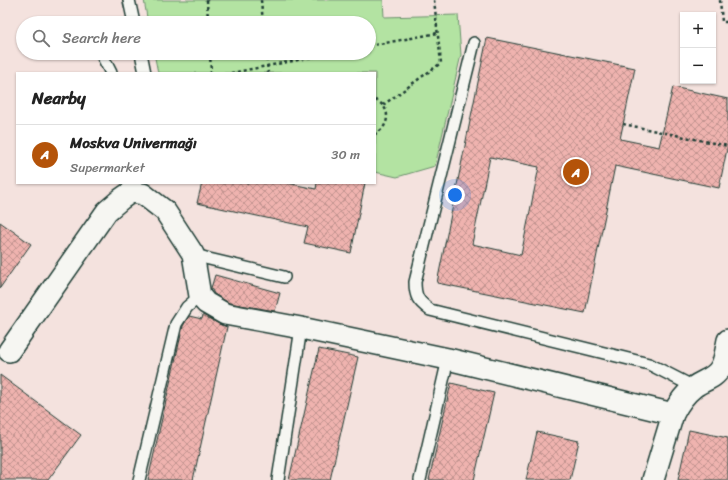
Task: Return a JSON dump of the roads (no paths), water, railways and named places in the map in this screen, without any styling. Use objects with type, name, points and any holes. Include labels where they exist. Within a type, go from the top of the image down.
[{"type":"street","points":[[3,353],[107,211],[132,187],[165,212],[193,254],[200,296],[206,303],[225,314],[301,328],[448,360],[673,414]]},
{"type":"street","points":[[653,480],[677,404],[694,387],[707,381],[715,375],[721,367],[728,340]]},
{"type":"lane","points":[[129,0],[132,16]]},
{"type":"lane","points":[[474,43],[415,282],[415,292],[420,303],[430,310],[649,364],[694,387]]},
{"type":"lane","points":[[104,60],[110,72]]},
{"type":"lane","points":[[142,60],[145,72]]},
{"type":"lane","points":[[193,254],[284,277]]},
{"type":"lane","points":[[139,480],[176,324],[187,307],[200,296]]},
{"type":"lane","points":[[278,480],[301,328]]},
{"type":"lane","points":[[420,480],[448,360]]},
{"type":"place","name":"Moskva Univermağı","points":[[576,172]]}]
